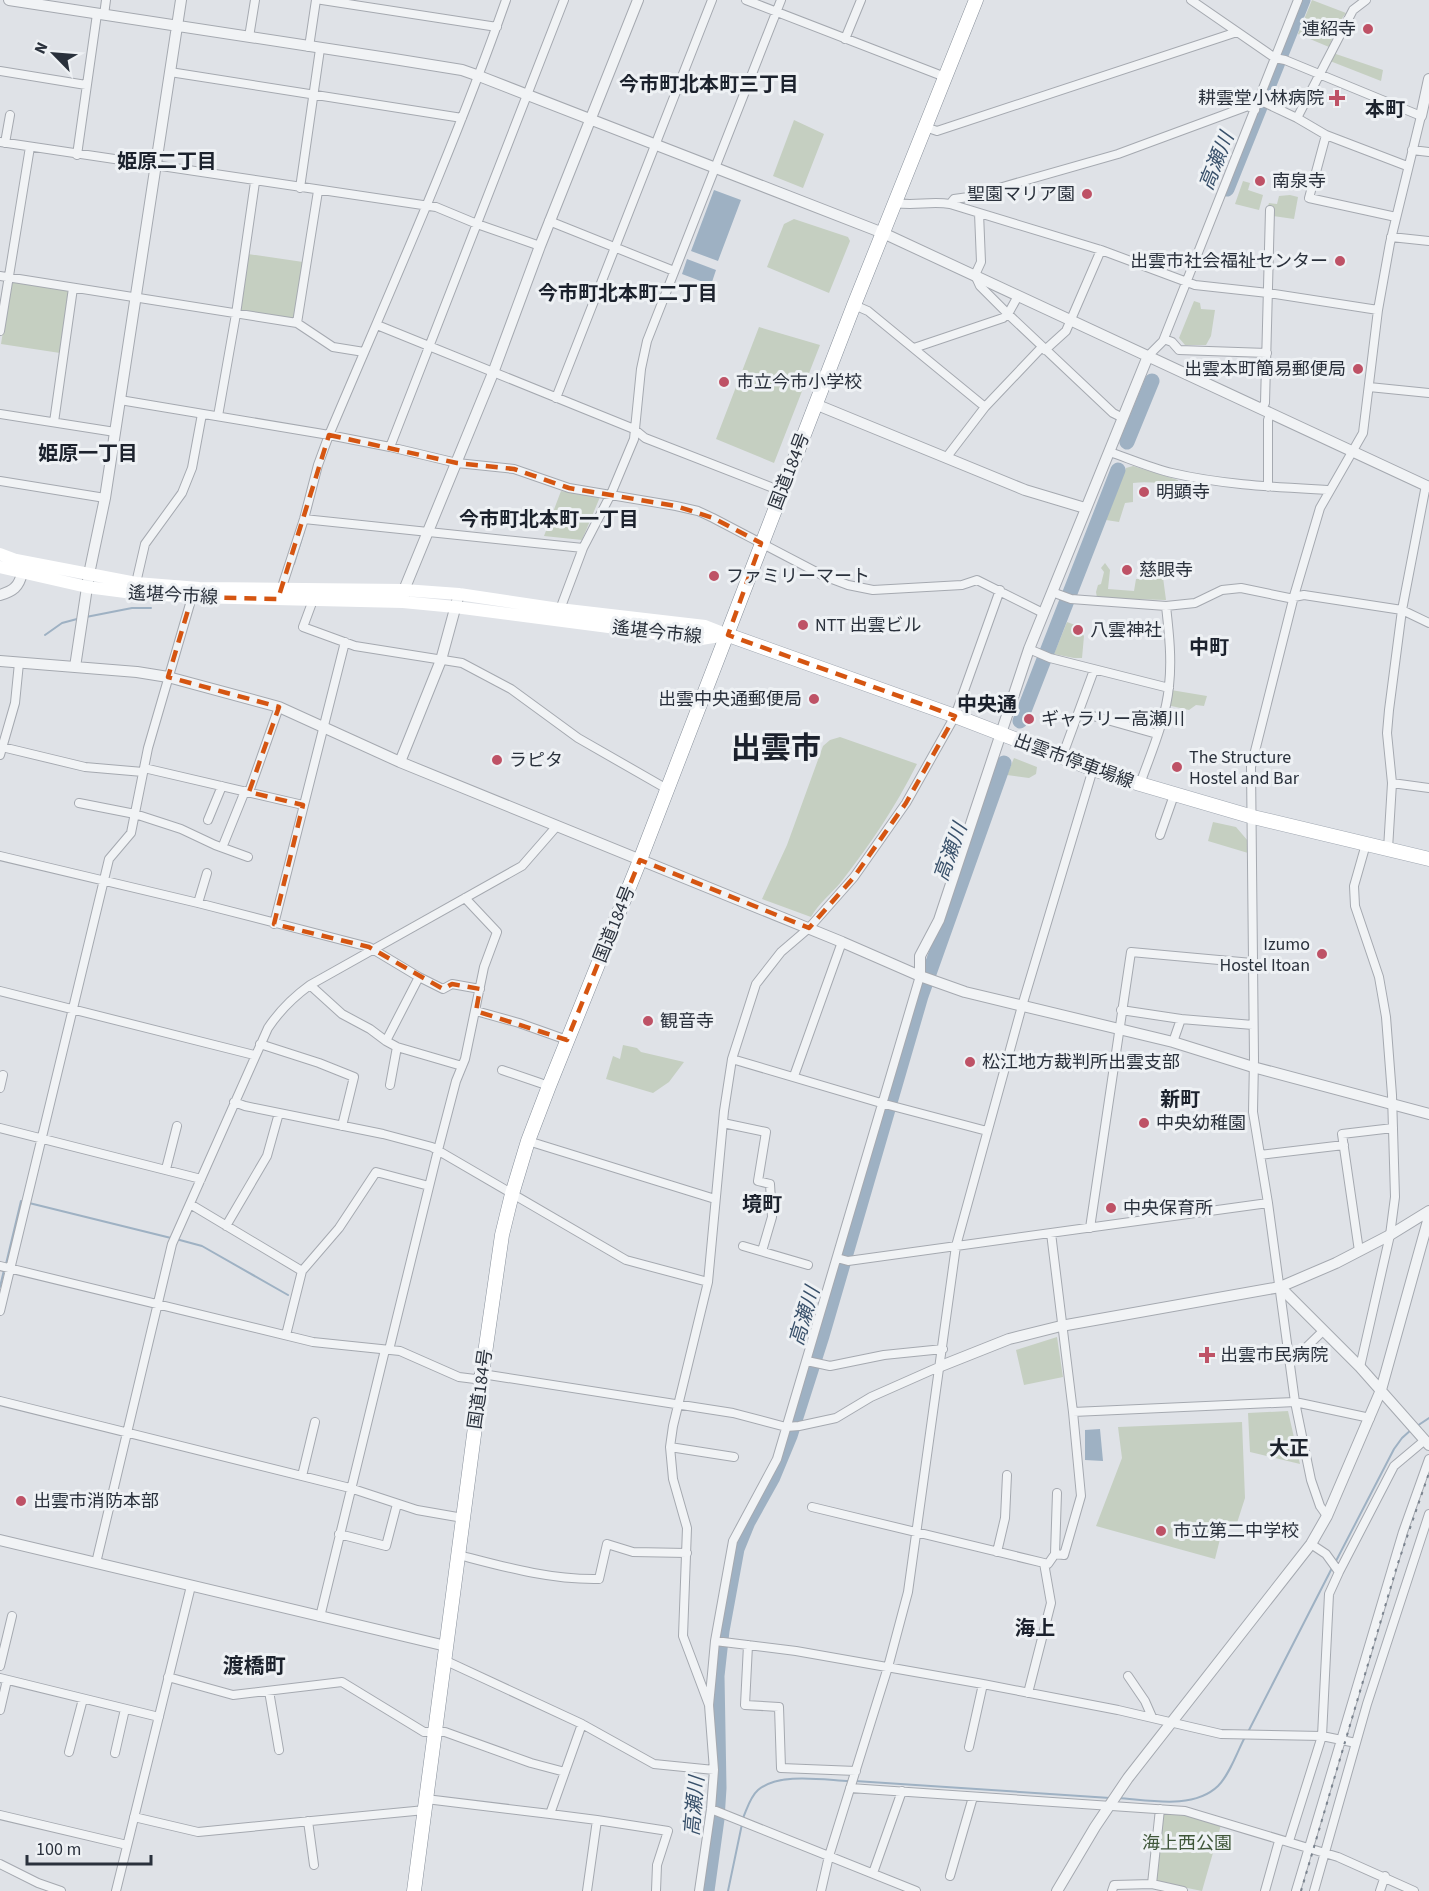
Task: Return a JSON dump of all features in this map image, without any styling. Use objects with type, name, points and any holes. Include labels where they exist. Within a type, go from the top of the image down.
[{"type":"main road","name":"国道184号","points":[[414,1891],[482,1374],[502,1235],[512,1194],[528,1141],[549,1086],[668,789],[815,404],[976,0]]},
{"type":"main road","name":"遙堪今市線","points":[[0,554],[133,593],[313,600],[404,596]]},
{"type":"main road","name":"遙堪今市線","points":[[0,567],[22,573],[88,581],[404,596],[558,615],[705,626],[728,635]]},
{"type":"main road","name":"出雲市停車場線","points":[[728,635],[1062,758],[1174,795],[1253,817],[1429,859]]},
{"type":"street","points":[[9,0],[451,68],[479,76],[883,233],[1428,486],[1424,492],[1402,610],[1387,734],[1392,783],[1388,849]]},
{"type":"street","points":[[77,155],[86,85],[100,14],[106,0]]},
{"type":"street","points":[[75,667],[88,581],[105,498],[181,0]]},
{"type":"street","points":[[249,37],[255,0]]},
{"type":"street","points":[[309,47],[316,0]]},
{"type":"street","points":[[322,0],[497,27]]},
{"type":"street","points":[[281,590],[304,519],[310,490],[329,435],[426,207],[479,76],[506,0]]},
{"type":"street","points":[[390,447],[564,0]]},
{"type":"street","points":[[404,596],[427,532],[493,373],[549,221],[638,0]]},
{"type":"street","points":[[556,398],[712,0]]},
{"type":"street","points":[[746,0],[945,77]]},
{"type":"street","points":[[558,615],[583,548],[611,494],[634,439],[641,369],[647,341],[781,0]]},
{"type":"street","points":[[845,39],[861,0]]},
{"type":"street","points":[[1191,0],[1275,58],[1285,60],[1421,116]]},
{"type":"street","points":[[699,1891],[711,1809],[714,1770],[709,1705],[715,1641],[734,1541],[777,1459],[920,976],[920,956],[939,920],[1029,649],[1148,356],[1164,339],[1298,0]]},
{"type":"street","points":[[1297,118],[1353,9],[1366,0]]},
{"type":"street","points":[[925,127],[937,131],[1237,32]]},
{"type":"street","points":[[300,188],[320,49]]},
{"type":"street","points":[[0,71],[86,85]]},
{"type":"street","points":[[170,72],[462,117]]},
{"type":"street","points":[[1327,1516],[1320,1506],[1311,1480],[1295,1402],[1268,1203],[1253,1112],[1251,767],[1294,596],[1320,508],[1363,433],[1378,310],[1391,237],[1429,79]]},
{"type":"street","points":[[1259,100],[1326,135],[1407,166]]},
{"type":"street","points":[[950,204],[954,199],[983,195],[999,188],[1118,154],[1248,106],[1255,110]]},
{"type":"street","points":[[10,115],[3,143],[436,207],[540,246]]},
{"type":"street","points":[[1326,135],[1309,198],[1396,217]]},
{"type":"street","points":[[0,331],[4,277],[30,147]]},
{"type":"street","points":[[1412,150],[1429,152]]},
{"type":"street","points":[[218,416],[236,314],[255,182]]},
{"type":"street","points":[[297,323],[318,191]]},
{"type":"street","points":[[896,203],[950,204],[1101,250],[1195,285],[1268,293],[1378,310]]},
{"type":"street","points":[[1268,487],[1268,420],[1265,402],[1270,210]]},
{"type":"street","points":[[979,213],[981,262],[975,274],[980,286],[1113,413],[1123,418]]},
{"type":"street","points":[[549,221],[674,271]]},
{"type":"street","points":[[1391,237],[1429,241]]},
{"type":"street","points":[[946,458],[985,407],[1043,348],[1066,331],[1101,250]]},
{"type":"street","points":[[4,277],[297,323],[333,347],[364,352]]},
{"type":"street","points":[[54,422],[73,288]]},
{"type":"street","points":[[914,348],[1003,318],[1008,314],[1018,296]]},
{"type":"street","points":[[854,305],[868,311],[985,407]]},
{"type":"street","points":[[376,325],[634,429],[645,438],[782,491]]},
{"type":"street","points":[[1164,339],[1172,342],[1179,350],[1267,353]]},
{"type":"street","points":[[1369,387],[1429,393]]},
{"type":"street","points":[[120,400],[329,435],[457,463],[513,469],[569,488],[698,511],[824,576],[848,585],[873,590],[962,585],[977,580],[1043,613]]},
{"type":"street","points":[[815,404],[1024,490],[1085,508]]},
{"type":"street","points":[[0,414],[115,432]]},
{"type":"street","points":[[136,583],[145,544],[182,493],[192,468],[202,414]]},
{"type":"street","points":[[1110,452],[1179,474],[1268,487],[1330,490]]},
{"type":"street","points":[[0,481],[105,498]]},
{"type":"street","points":[[304,519],[583,548]]},
{"type":"street","points":[[0,595],[13,591],[20,584],[22,573]]},
{"type":"street","points":[[1052,592],[1071,600],[1166,606],[1196,603],[1222,590],[1241,588],[1288,598],[1304,596],[1402,610],[1429,624]]},
{"type":"street","points":[[709,1705],[683,1636],[687,1528],[673,1479],[670,1447],[708,1282],[723,1123],[732,1059],[756,984],[781,952],[809,928],[854,877],[906,803],[955,717],[1000,590]]},
{"type":"street","points":[[0,1311],[109,859],[131,833],[143,770],[192,597]]},
{"type":"street","points":[[313,600],[303,627],[345,642],[390,653],[462,663],[511,689],[578,738],[668,789]]},
{"type":"street","points":[[400,762],[441,660],[457,601]]},
{"type":"street","points":[[1140,784],[1158,735],[1169,688],[1171,655],[1166,606]]},
{"type":"street","points":[[274,924],[345,642]]},
{"type":"street","points":[[1029,649],[1050,658],[1169,688]]},
{"type":"street","points":[[0,661],[137,672],[168,677],[279,707],[400,762],[556,827],[809,928],[920,976],[965,992],[1173,1042],[1253,1067],[1429,1114]]},
{"type":"street","points":[[19,663],[15,703],[1,751],[85,767],[143,770],[303,805]]},
{"type":"street","points":[[1062,758],[1094,670]]},
{"type":"street","points":[[224,843],[247,791],[279,707]]},
{"type":"street","points":[[1079,712],[1158,735]]},
{"type":"street","points":[[821,1891],[829,1856],[888,1667],[908,1592],[956,1246],[1022,1006],[1093,769]]},
{"type":"street","points":[[1392,783],[1429,788]]},
{"type":"street","points":[[208,820],[222,786]]},
{"type":"street","points":[[1160,835],[1174,795]]},
{"type":"street","points":[[79,803],[135,814],[181,829],[215,846],[248,858]]},
{"type":"street","points":[[96,1563],[172,1244],[254,1055],[279,1011],[310,985],[522,866],[556,827]]},
{"type":"street","points":[[1360,1367],[1390,1235],[1395,1197],[1386,1017],[1379,977],[1355,906],[1354,886],[1366,844]]},
{"type":"street","points":[[0,856],[198,903],[372,949],[418,977],[443,989],[452,984],[480,989]]},
{"type":"street","points":[[198,903],[207,873]]},
{"type":"street","points":[[320,1617],[350,1488],[476,1011],[488,953],[497,932],[465,898]]},
{"type":"street","points":[[794,1076],[842,942]]},
{"type":"street","points":[[1090,1228],[1131,952],[1252,963]]},
{"type":"street","points":[[386,1041],[418,977]]},
{"type":"street","points":[[310,985],[342,1014],[397,1047],[462,1066]]},
{"type":"street","points":[[0,991],[254,1055]]},
{"type":"street","points":[[1122,1010],[1181,1019],[1253,1025]]},
{"type":"street","points":[[476,1011],[567,1040]]},
{"type":"street","points":[[1173,1042],[1181,1019]]},
{"type":"street","points":[[260,1044],[354,1077],[342,1126]]},
{"type":"street","points":[[390,1085],[397,1047]]},
{"type":"street","points":[[732,1059],[881,1103],[987,1131]]},
{"type":"street","points":[[502,1070],[549,1086]]},
{"type":"street","points":[[0,1088],[3,1075]]},
{"type":"street","points":[[234,1102],[420,1143],[438,1150],[626,1260],[708,1282]]},
{"type":"street","points":[[226,1226],[267,1156],[279,1113]]},
{"type":"street","points":[[723,1123],[766,1132],[758,1181],[770,1184],[772,1217],[762,1251]]},
{"type":"street","points":[[166,1169],[177,1125]]},
{"type":"street","points":[[0,1128],[40,1139],[47,1138],[201,1179]]},
{"type":"street","points":[[1359,1251],[1342,1134],[1393,1128]]},
{"type":"street","points":[[528,1141],[715,1199]]},
{"type":"street","points":[[1260,1155],[1344,1144]]},
{"type":"street","points":[[286,1335],[302,1271],[339,1228],[376,1172],[429,1186]]},
{"type":"street","points":[[837,1258],[848,1261],[1268,1203]]},
{"type":"street","points":[[190,1204],[302,1271]]},
{"type":"street","points":[[0,1266],[326,1344],[411,1354],[459,1377],[475,1379],[482,1374],[733,1413],[786,1427],[836,1418],[871,1397],[1009,1339],[1061,1326],[1280,1287],[1359,1251],[1429,1211]]},
{"type":"street","points":[[1057,1891],[1075,1858],[1109,1806],[1311,1544],[1327,1516],[1382,1390],[1425,1253],[1429,1216]]},
{"type":"street","points":[[1051,1233],[1081,1496],[1064,1556],[1055,1554]]},
{"type":"street","points":[[743,1246],[808,1265]]},
{"type":"street","points":[[1265,1891],[1322,1736],[1329,1594],[1394,1466],[1425,1441],[1382,1390],[1280,1287]]},
{"type":"street","points":[[1290,1363],[1323,1331]]},
{"type":"street","points":[[807,1361],[830,1366],[884,1355],[943,1349]]},
{"type":"street","points":[[0,1401],[350,1488],[417,1510],[463,1518]]},
{"type":"street","points":[[1073,1412],[1295,1402],[1370,1418]]},
{"type":"street","points":[[302,1476],[315,1422]]},
{"type":"street","points":[[670,1447],[734,1457]]},
{"type":"street","points":[[1296,1891],[1403,1532],[1429,1459]]},
{"type":"street","points":[[997,1552],[1005,1518],[1007,1475]]},
{"type":"street","points":[[812,1507],[1048,1564],[1055,1554],[1057,1493]]},
{"type":"street","points":[[339,1534],[386,1546],[397,1504]]},
{"type":"street","points":[[1314,1891],[1356,1743],[1429,1514]]},
{"type":"street","points":[[0,1540],[320,1617],[445,1653],[654,1764],[714,1770]]},
{"type":"street","points":[[459,1556],[542,1575],[569,1579],[599,1579],[607,1544],[633,1552],[687,1553]]},
{"type":"street","points":[[1311,1544],[1326,1554],[1340,1572]]},
{"type":"street","points":[[1028,1693],[1051,1603],[1044,1563]]},
{"type":"street","points":[[116,1891],[191,1586]]},
{"type":"street","points":[[0,1666],[12,1616]]},
{"type":"street","points":[[715,1641],[796,1651],[983,1684],[1221,1734],[1322,1736],[1356,1743]]},
{"type":"street","points":[[748,1645],[745,1705],[779,1707],[781,1768],[856,1771]]},
{"type":"street","points":[[1128,1676],[1145,1701],[1152,1718]]},
{"type":"street","points":[[168,1677],[233,1695],[342,1682],[424,1732],[445,1732],[531,1763],[565,1772]]},
{"type":"street","points":[[0,1710],[4,1679],[159,1717]]},
{"type":"street","points":[[969,1747],[983,1684]]},
{"type":"street","points":[[268,1690],[279,1750]]},
{"type":"street","points":[[69,1752],[84,1699]]},
{"type":"street","points":[[115,1753],[125,1709]]},
{"type":"street","points":[[550,1814],[582,1724]]},
{"type":"street","points":[[850,1788],[1185,1811],[1338,1857],[1385,1876],[1414,1891]]},
{"type":"street","points":[[873,1874],[902,1791]]},
{"type":"street","points":[[950,1876],[973,1797]]},
{"type":"street","points":[[134,1817],[198,1832],[308,1821],[425,1805],[550,1814],[597,1820],[668,1831],[657,1865],[656,1891]]},
{"type":"street","points":[[711,1809],[916,1891]]},
{"type":"street","points":[[1152,1884],[1160,1809]]},
{"type":"street","points":[[0,1815],[127,1845]]},
{"type":"street","points":[[587,1891],[597,1820]]},
{"type":"street","points":[[308,1821],[314,1865]]},
{"type":"street","points":[[0,1864],[38,1883],[61,1891]]},
{"type":"street","points":[[1380,1891],[1385,1876]]},
{"type":"street","points":[[1112,1891],[1114,1885],[1152,1884],[1183,1891]]},
{"type":"highlighted area","points":[[329,435],[457,463],[514,469],[569,488],[676,506],[713,518],[761,543],[728,635],[955,716],[906,803],[854,877],[809,928],[640,860],[567,1040],[476,1011],[480,989],[452,984],[443,989],[369,947],[274,924],[303,805],[249,792],[279,707],[168,677],[192,597],[278,599]]},
{"type":"green space","points":[[1312,0],[1346,13],[1338,24],[1329,47],[1298,34]]},
{"type":"green space","points":[[1333,53],[1383,70],[1381,81],[1330,61]]},
{"type":"green space","points":[[794,120],[824,134],[803,188],[773,176]]},
{"type":"green space","points":[[1243,181],[1250,183],[1248,190],[1263,195],[1259,210],[1235,204]]},
{"type":"green space","points":[[1279,196],[1298,197],[1294,219],[1273,216],[1274,209],[1268,206],[1269,203],[1277,204]]},
{"type":"green space","points":[[794,219],[848,237],[850,241],[829,293],[767,267],[784,224]]},
{"type":"green space","points":[[248,254],[303,262],[292,319],[239,310]]},
{"type":"green space","points":[[11,282],[70,290],[60,353],[1,344]]},
{"type":"green space","points":[[1194,301],[1200,303],[1201,309],[1215,310],[1211,336],[1206,345],[1185,345],[1179,338]]},
{"type":"green space","points":[[759,327],[820,345],[774,463],[716,439]]},
{"type":"green space","points":[[1133,466],[1178,480],[1178,485],[1133,483],[1133,502],[1125,503],[1119,522],[1106,520],[1126,468]]},
{"type":"green space","points":[[561,491],[600,497],[582,540],[544,536]]},
{"type":"green space","points":[[1105,563],[1110,570],[1108,589],[1134,591],[1136,579],[1145,579],[1147,569],[1162,570],[1166,600],[1097,598],[1096,592],[1104,572],[1101,568]]},
{"type":"green space","points":[[1067,622],[1075,625],[1084,636],[1082,658],[1054,654]]},
{"type":"green space","points":[[1171,690],[1207,696],[1204,706],[1196,705],[1189,710],[1167,705]]},
{"type":"green space","points":[[840,737],[917,764],[872,839],[841,882],[811,917],[762,899],[787,845],[823,746],[830,740]]},
{"type":"green space","points":[[1014,758],[1037,767],[1036,774],[1029,778],[1007,775]]},
{"type":"green space","points":[[1213,822],[1236,827],[1248,841],[1248,853],[1208,841]]},
{"type":"green space","points":[[623,1045],[637,1048],[641,1052],[684,1062],[669,1082],[653,1093],[606,1079],[613,1056],[620,1059]]},
{"type":"green space","points":[[1057,1337],[1063,1377],[1024,1385],[1016,1350]]},
{"type":"green space","points":[[1288,1411],[1300,1464],[1250,1452],[1248,1413]]},
{"type":"green space","points":[[1242,1422],[1245,1498],[1237,1523],[1224,1523],[1215,1559],[1096,1526],[1122,1458],[1118,1427]]},
{"type":"green space","name":"海上西公園","points":[[1166,1812],[1184,1813],[1221,1825],[1202,1891],[1158,1882],[1156,1879],[1163,1814]]},
{"type":"water","points":[[714,190],[741,200],[718,261],[691,251]]},
{"type":"water","points":[[687,259],[716,270],[711,285],[682,274]]},
{"type":"water","points":[[1100,1429],[1103,1461],[1085,1460],[1085,1430]]},
{"type":"waterway","name":"高瀬川","points":[[1227,189],[1303,0]]},
{"type":"waterway","name":"高瀬川","points":[[1127,442],[1152,381]]},
{"type":"waterway","name":"高瀬川","points":[[1020,721],[1118,470]]},
{"type":"waterway","points":[[294,564],[304,531]]},
{"type":"waterway","points":[[86,617],[132,608],[151,608]]},
{"type":"waterway","points":[[45,635],[62,623],[77,619]]},
{"type":"waterway","name":"高瀬川","points":[[707,1891],[719,1788],[717,1676],[722,1631],[737,1549],[748,1522],[773,1477],[790,1436],[822,1336],[921,996],[1004,763]]},
{"type":"waterway","points":[[6,1264],[21,1201],[171,1238]]},
{"type":"waterway","points":[[176,1239],[202,1246],[288,1295]]},
{"type":"waterway","points":[[0,1287],[4,1270]]},
{"type":"waterway","points":[[1417,1426],[1429,1418]]},
{"type":"waterway","points":[[1336,1561],[1394,1449],[1412,1429]]},
{"type":"waterway","points":[[1248,1732],[1333,1566]]},
{"type":"waterway","points":[[1118,1798],[1170,1802],[1184,1801],[1208,1793],[1218,1786],[1226,1775],[1245,1737]]},
{"type":"waterway","points":[[743,1818],[753,1796],[767,1784],[802,1778],[849,1781]]},
{"type":"waterway","points":[[855,1781],[1110,1798]]},
{"type":"waterway","points":[[728,1891],[742,1824]]},
{"type":"railway","points":[[1301,1891],[1397,1566],[1429,1473]]},
{"type":"place","name":"連紹寺","points":[[1368,29]]},
{"type":"place","name":"耕雲堂小林病院","points":[[1337,98]]},
{"type":"place","name":"南泉寺","points":[[1260,181]]},
{"type":"place","name":"聖園マリア園","points":[[1087,194]]},
{"type":"place","name":"出雲市社会福祉センター","points":[[1340,261]]},
{"type":"place","name":"出雲本町簡易郵便局","points":[[1358,369]]},
{"type":"place","name":"市立今市小学校","points":[[724,382]]},
{"type":"place","name":"明顕寺","points":[[1144,492]]},
{"type":"place","name":"慈眼寺","points":[[1127,570]]},
{"type":"place","name":"ファミリーマート","points":[[714,576]]},
{"type":"place","name":"NTT 出雲ビル","points":[[803,625]]},
{"type":"place","name":"八雲神社","points":[[1078,630]]},
{"type":"place","name":"出雲中央通郵便局","points":[[814,699]]},
{"type":"place","name":"ギャラリー高瀬川","points":[[1029,719]]},
{"type":"place","name":"ラピタ","points":[[497,760]]},
{"type":"place","name":"The Structure Hostel and Bar","points":[[1177,767]]},
{"type":"place","name":"Izumo Hostel Itoan","points":[[1322,954]]},
{"type":"place","name":"観音寺","points":[[648,1021]]},
{"type":"place","name":"松江地方裁判所出雲支部","points":[[970,1062]]},
{"type":"place","name":"中央幼稚園","points":[[1144,1123]]},
{"type":"place","name":"中央保育所","points":[[1111,1208]]},
{"type":"place","name":"出雲市民病院","points":[[1207,1355]]},
{"type":"place","name":"出雲市消防本部","points":[[21,1501]]},
{"type":"place","name":"市立第二中学校","points":[[1161,1531]]},
{"type":"district","name":"今市町北本町三丁目","points":[[709,84]]},
{"type":"district","name":"本町","points":[[1385,109]]},
{"type":"district","name":"姫原二丁目","points":[[167,161]]},
{"type":"district","name":"今市町北本町二丁目","points":[[628,293]]},
{"type":"district","name":"姫原一丁目","points":[[88,453]]},
{"type":"district","name":"今市町北本町一丁目","points":[[549,519]]},
{"type":"district","name":"中町","points":[[1209,647]]},
{"type":"district","name":"中央通","points":[[987,704]]},
{"type":"district","name":"出雲市","points":[[776,748]]},
{"type":"district","name":"新町","points":[[1180,1099]]},
{"type":"district","name":"境町","points":[[762,1204]]},
{"type":"district","name":"大正","points":[[1289,1448]]},
{"type":"district","name":"海上","points":[[1035,1628]]},
{"type":"district","name":"渡橋町","points":[[254,1666]]}]
